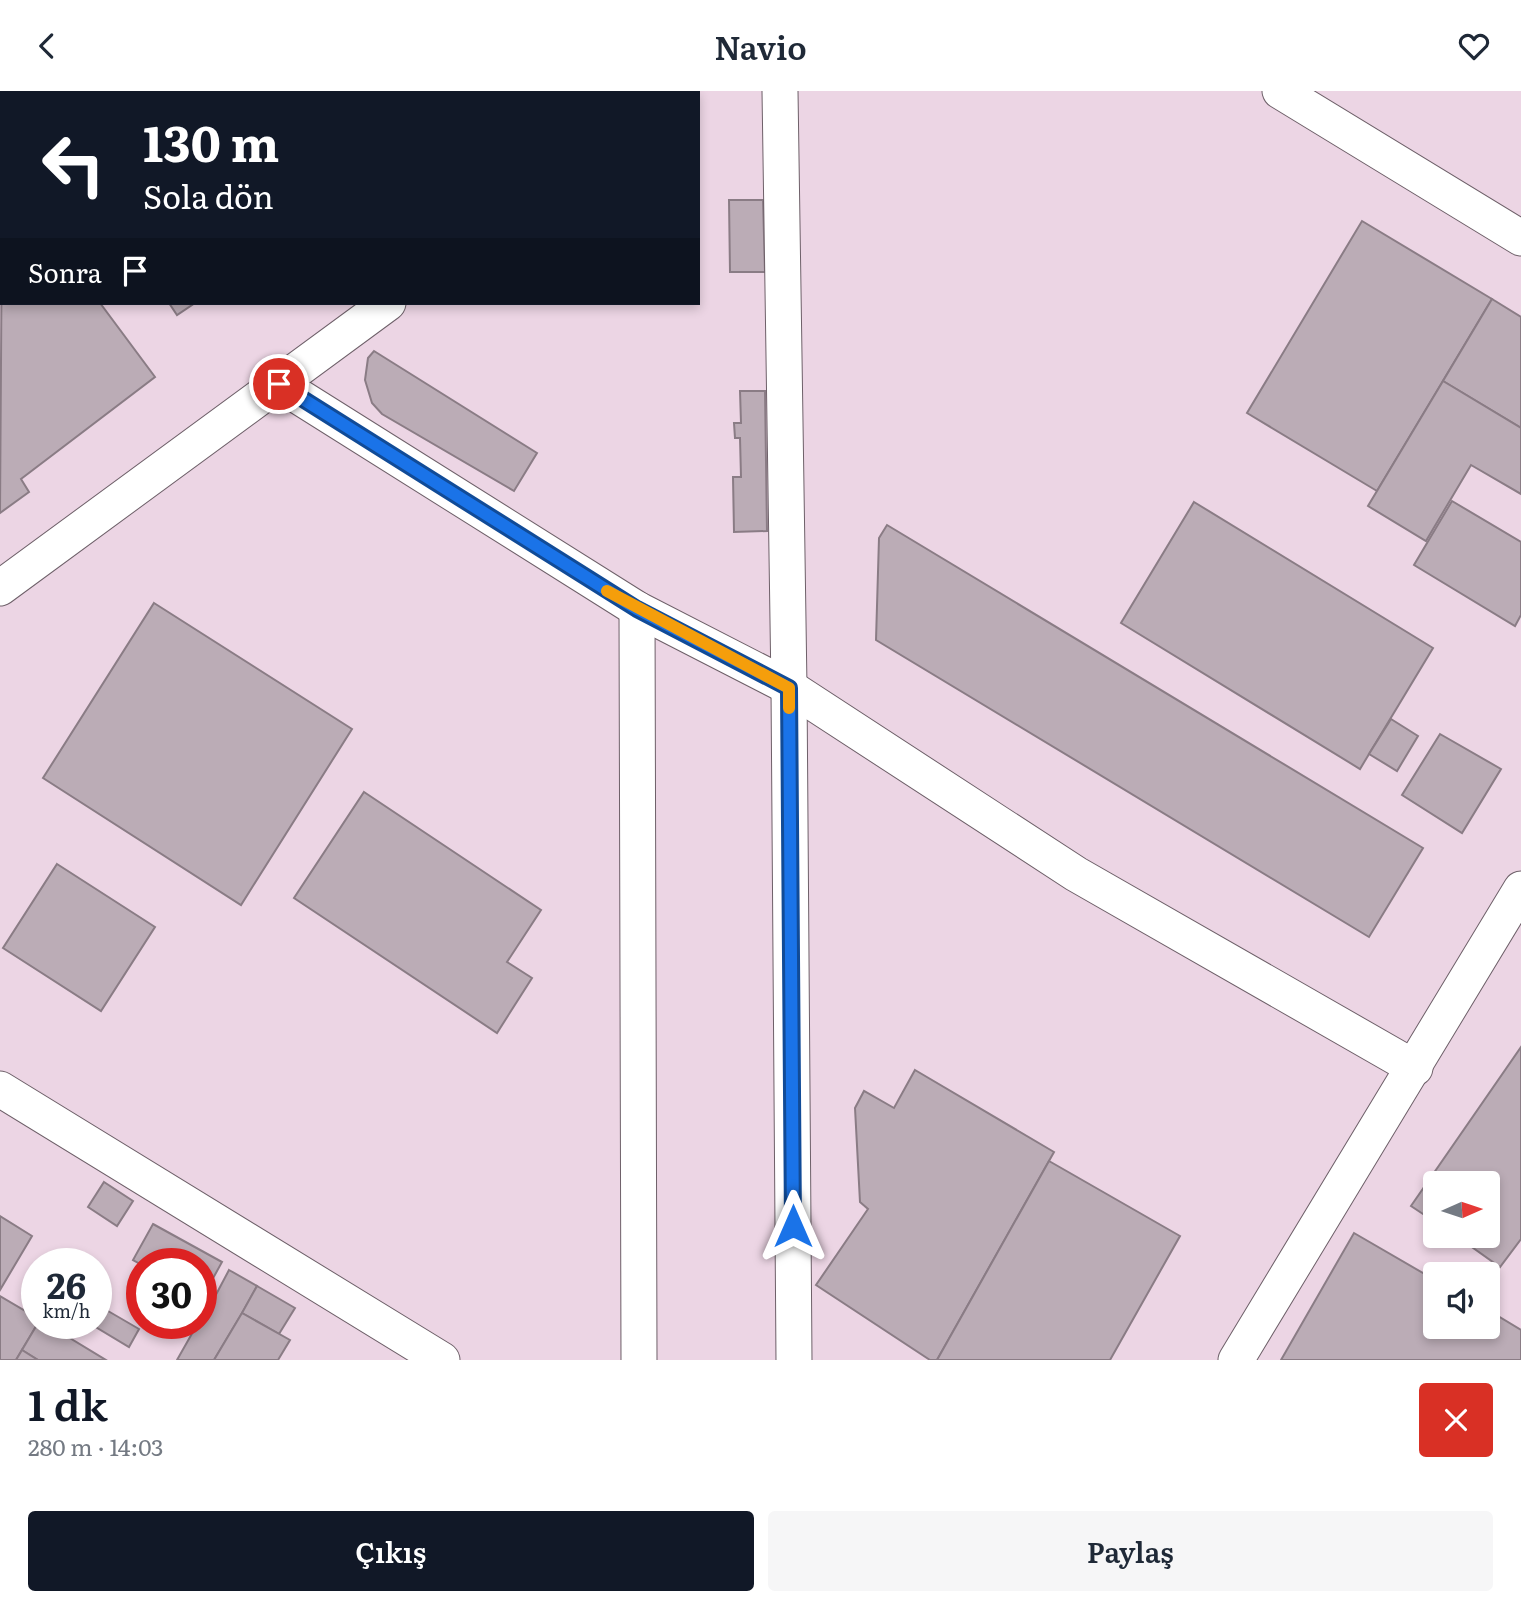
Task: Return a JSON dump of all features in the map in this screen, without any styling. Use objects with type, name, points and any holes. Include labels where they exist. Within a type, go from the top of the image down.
[{"type":"street","points":[[780,91],[789,688],[794,1360]]},
{"type":"street","points":[[1280,91],[1521,238]]},
{"type":"street","points":[[0,589],[385,305]]},
{"type":"street","points":[[279,384],[637,609],[789,688],[1076,874],[1415,1068]]},
{"type":"street","points":[[637,609],[639,1360]]},
{"type":"street","points":[[1236,1360],[1521,889]]},
{"type":"street","points":[[0,1089],[442,1360]]},
{"type":"shaded area","points":[[700,91],[1521,91],[1521,1360],[0,1360],[0,305],[700,305]]},
{"type":"building","points":[[729,200],[763,200],[765,272],[730,272]]},
{"type":"building","points":[[1362,221],[1492,299],[1377,491],[1247,413]]},
{"type":"building","points":[[1492,299],[1521,317],[1521,428],[1443,381]]},
{"type":"building","points":[[1,305],[101,305],[155,377],[21,479],[29,492],[0,513]]},
{"type":"building","points":[[170,305],[192,305],[177,315]]},
{"type":"building","points":[[374,351],[537,453],[514,491],[382,414],[372,403],[365,380],[368,358]]},
{"type":"building","points":[[1443,381],[1521,428],[1521,494],[1471,465],[1426,541],[1368,506]]},
{"type":"building","points":[[740,391],[765,391],[767,531],[734,532],[733,477],[741,477],[740,438],[735,438],[734,423],[741,423]]},
{"type":"building","points":[[1452,501],[1521,542],[1521,615],[1515,626],[1414,565]]},
{"type":"building","points":[[1194,502],[1433,648],[1360,769],[1121,623]]},
{"type":"building","points":[[887,525],[1423,848],[1369,937],[876,640],[879,538]]},
{"type":"building","points":[[154,603],[352,729],[241,905],[43,778]]},
{"type":"building","points":[[1391,719],[1418,736],[1397,771],[1369,754]]},
{"type":"building","points":[[1440,734],[1501,769],[1462,833],[1402,795]]},
{"type":"building","points":[[364,792],[541,910],[507,962],[532,978],[497,1033],[294,898]]},
{"type":"building","points":[[57,864],[155,927],[101,1011],[3,948]]},
{"type":"building","points":[[1521,1047],[1521,1239],[1500,1267],[1500,1262],[1493,1262],[1473,1248],[1500,1248],[1500,1171],[1435,1171]]},
{"type":"building","points":[[915,1070],[1054,1152],[937,1360],[930,1360],[816,1285],[868,1209],[860,1202],[855,1108],[864,1091],[894,1108]]},
{"type":"building","points":[[1049,1161],[1180,1236],[1110,1360],[937,1360]]},
{"type":"building","points":[[104,1182],[133,1201],[117,1226],[88,1207]]},
{"type":"building","points":[[1423,1189],[1423,1214],[1411,1206]]},
{"type":"building","points":[[0,1216],[32,1236],[25,1248],[21,1248],[21,1255],[0,1290]]},
{"type":"building","points":[[153,1224],[197,1248],[140,1248]]},
{"type":"building","points":[[1354,1233],[1423,1273],[1423,1339],[1500,1339],[1500,1317],[1521,1330],[1521,1360],[1281,1360]]},
{"type":"building","points":[[229,1270],[257,1286],[214,1360],[177,1360],[189,1339],[217,1339],[217,1293]]},
{"type":"building","points":[[257,1286],[295,1308],[279,1334],[242,1313]]},
{"type":"building","points":[[0,1296],[21,1308],[21,1339],[28,1339],[16,1360],[0,1360]]},
{"type":"building","points":[[112,1313],[126,1321],[126,1339],[133,1339],[129,1347],[112,1337]]},
{"type":"building","points":[[242,1313],[290,1340],[278,1360],[214,1360]]},
{"type":"building","points":[[29,1339],[71,1339],[106,1360],[38,1360],[22,1350]]},
{"type":"building","points":[[22,1350],[38,1360],[16,1360]]},
{"type":"slow traffic","points":[[607,591],[789,688],[789,708]]},
{"type":"route","points":[[279,384],[637,609],[789,688],[793,1226]]}]
